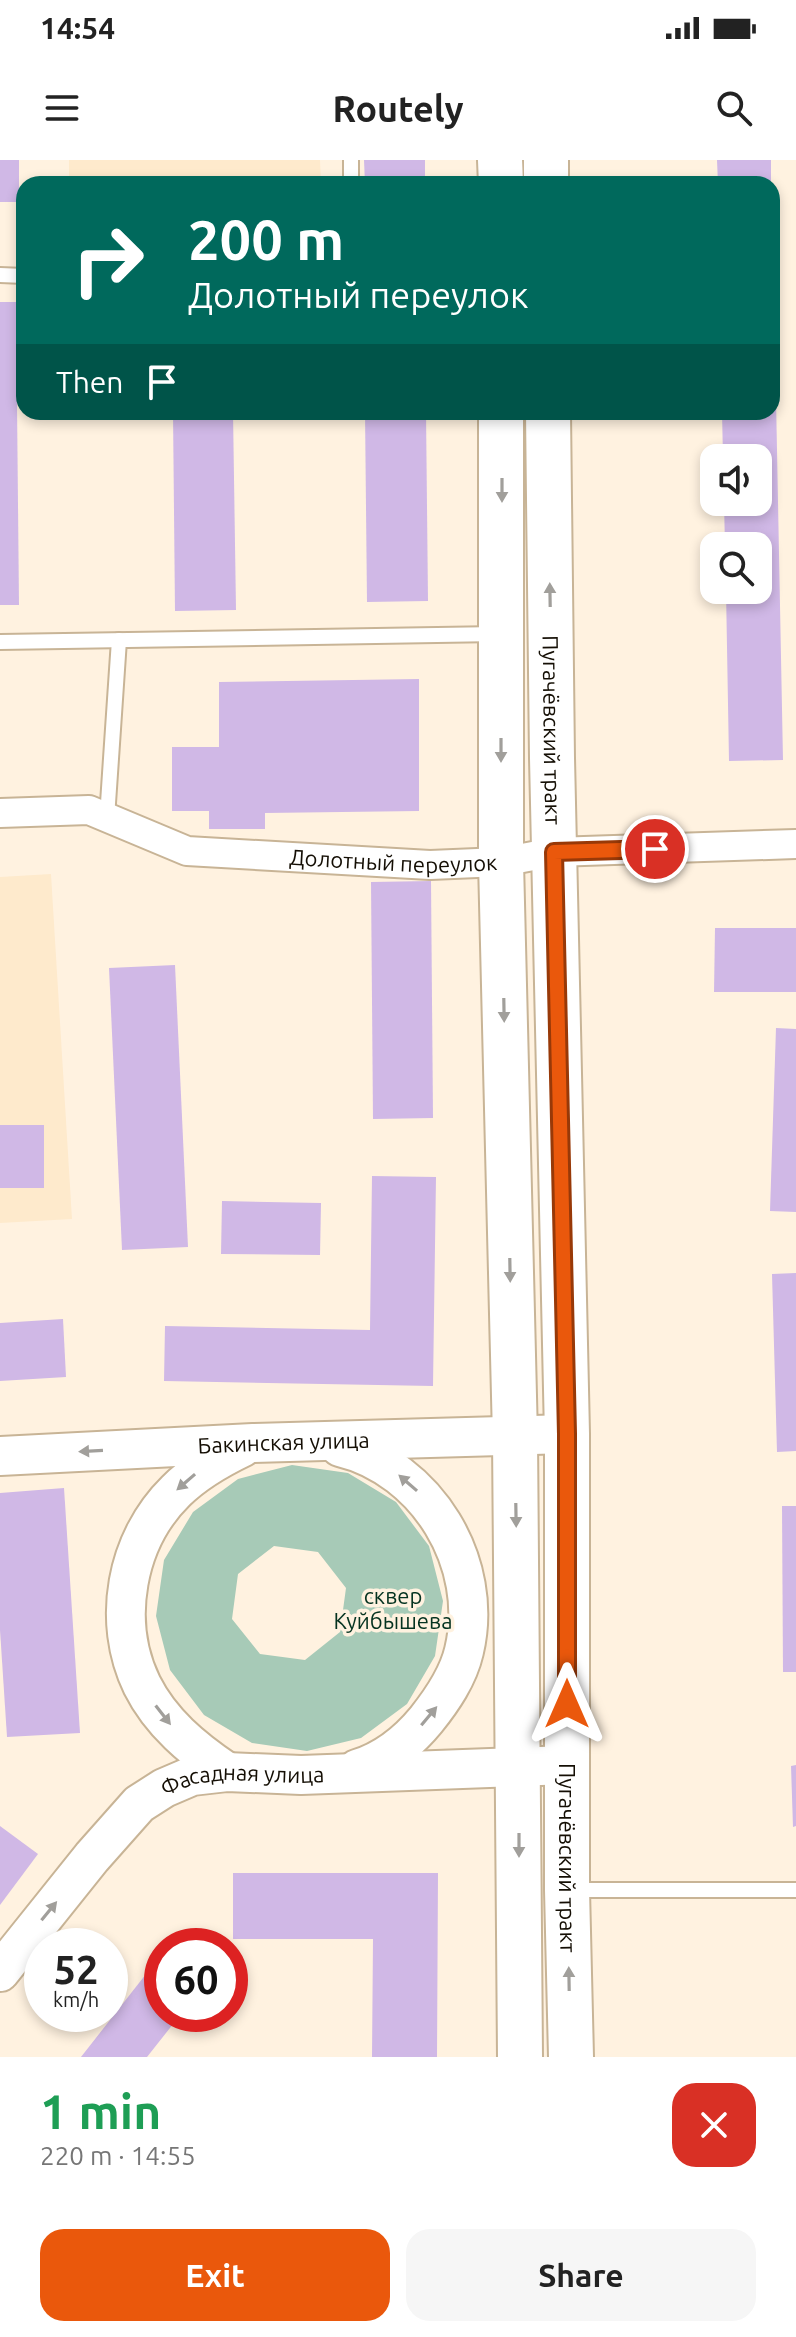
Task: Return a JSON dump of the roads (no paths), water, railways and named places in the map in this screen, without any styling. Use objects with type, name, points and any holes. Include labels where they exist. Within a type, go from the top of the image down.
[{"type":"main road","points":[[501,420],[501,862],[515,1437],[520,2057]]},
{"type":"main road","name":"Пугачёвский тракт","points":[[548,420],[567,1434],[567,1890],[571,2057]]},
{"type":"main road","name":"Бакинская улица","points":[[0,1456],[253,1443],[567,1434]]},
{"type":"main road","points":[[321,1442],[371,1457],[413,1486],[431,1506],[450,1536],[464,1574],[467,1600],[464,1651],[442,1700],[408,1740],[390,1754],[367,1766],[343,1773]]},
{"type":"main road","points":[[227,1772],[177,1733],[142,1685],[131,1656],[126,1628],[127,1599],[131,1569],[141,1537],[155,1515],[197,1473],[253,1443]]},
{"type":"main road","name":"Фасадная улица","points":[[0,1972],[92,1857],[139,1804],[164,1788],[192,1776],[227,1772],[301,1775],[567,1765]]},
{"type":"street","name":"Долотный переулок","points":[[0,813],[89,810],[187,851],[430,865],[501,862],[554,852],[796,844]]},
{"type":"lane","points":[[0,642],[502,634]]},
{"type":"lane","points":[[107,818],[119,640]]},
{"type":"lane","points":[[567,1890],[796,1890]]},
{"type":"park label","name":"сквер Куйбышева","points":[[393,1608]]}]
